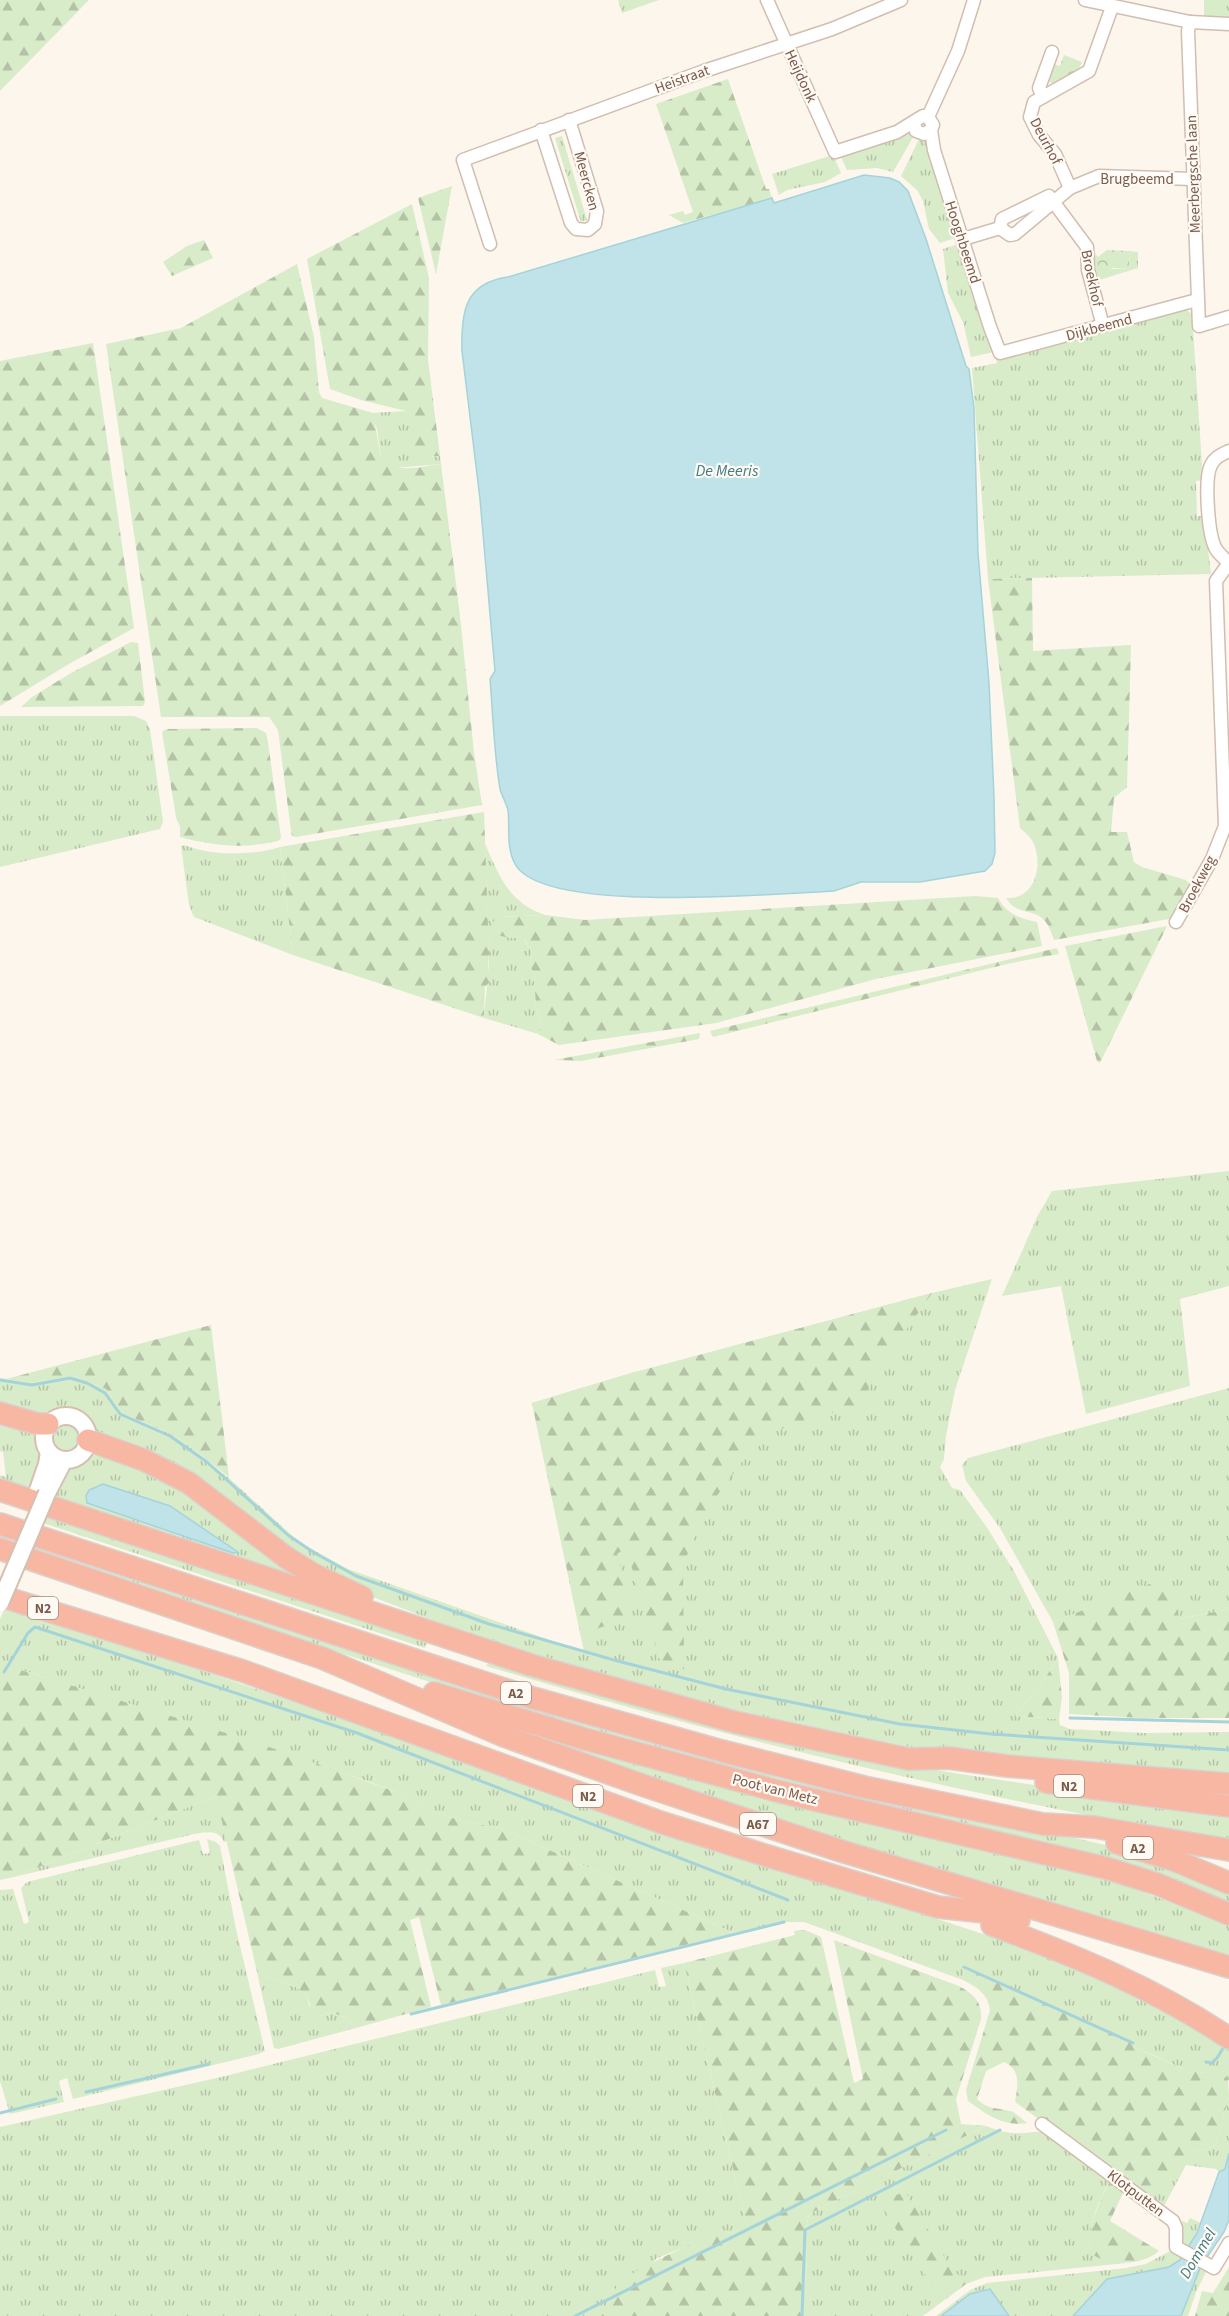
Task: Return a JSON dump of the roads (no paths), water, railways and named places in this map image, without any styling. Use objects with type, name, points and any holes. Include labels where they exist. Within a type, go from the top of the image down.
[{"type":"highway","points":[[0,1413],[38,1424],[48,1424]]},
{"type":"highway","name":"N2","points":[[88,1440],[170,1472],[189,1483],[287,1558],[329,1582],[396,1611],[440,1636]]},
{"type":"highway","name":"N2","points":[[0,1490],[531,1665],[713,1716],[909,1759],[1118,1794],[1229,1806]]},
{"type":"highway","name":"A2","points":[[0,1524],[540,1700],[722,1751],[853,1784],[1043,1824],[1150,1852],[1229,1883]]},
{"type":"highway","name":"A2","points":[[0,1549],[322,1658]]},
{"type":"highway","name":"N2","points":[[0,1594],[243,1671],[671,1825],[938,1907],[1011,1932],[1099,1967],[1144,1988],[1194,2015],[1229,2038]]},
{"type":"highway","name":"Poot van Metz","points":[[322,1658],[510,1717],[649,1757],[781,1792],[1106,1868],[1157,1884],[1229,1914]]},
{"type":"highway","name":"A67","points":[[322,1658],[504,1736],[653,1789],[841,1851],[1229,1967]]},
{"type":"highway","points":[[909,1759],[949,1758],[1049,1770],[1229,1784]]},
{"type":"highway","points":[[1043,1824],[1094,1827],[1229,1850]]},
{"type":"highway","name":"N2","points":[[938,1907],[994,1913],[1159,1956],[1205,1961]]},
{"type":"street","name":"Heijdonk","points":[[767,0],[835,152],[897,132],[914,123]]},
{"type":"street","name":"Heistraat","points":[[490,244],[463,160],[704,71],[832,29],[901,0]]},
{"type":"street","points":[[928,117],[958,51],[974,0]]},
{"type":"street","points":[[1085,0],[1190,22],[1229,24]]},
{"type":"street","name":"Deurhof","points":[[1070,188],[1055,154],[1039,135],[1030,117],[1034,102],[1089,71],[1112,7]]},
{"type":"street","name":"Meerbergsche laan","points":[[1190,22],[1188,31],[1199,326],[1229,317]]},
{"type":"street","name":"Deurhof","points":[[1043,98],[1039,88],[1052,52]]},
{"type":"street","points":[[923,116],[928,117],[933,125],[931,130],[920,134],[916,131],[914,123],[923,116]]},
{"type":"street","name":"Meercken","points":[[541,130],[571,223],[576,229],[588,230],[595,224],[597,211],[569,120]]},
{"type":"street","name":"Hooghbeemd","points":[[931,130],[934,150],[1000,353]]},
{"type":"street","name":"Brugbeemd","points":[[1053,203],[1070,188],[1100,176],[1193,179]]},
{"type":"street","points":[[963,239],[1000,228],[1002,219],[1049,195],[1053,203]]},
{"type":"street","name":"Broekhof","points":[[1053,203],[1087,247],[1088,270],[1103,326]]},
{"type":"street","name":"Dijkbeemd","points":[[1000,353],[1197,300]]},
{"type":"street","points":[[1229,451],[1215,458],[1210,467],[1208,480],[1211,538],[1217,551],[1229,563]]},
{"type":"street","name":"Broekweg","points":[[1176,922],[1212,859],[1224,826],[1216,581],[1229,563]]},
{"type":"street","points":[[59,1416],[72,1416],[83,1424],[88,1440],[85,1450],[78,1457],[56,1456],[43,1440],[48,1424],[59,1416]]},
{"type":"street","points":[[0,1604],[56,1456]]},
{"type":"street","points":[[0,1584],[43,1491]]},
{"type":"street","name":"Klotputten","points":[[1042,2124],[1173,2222],[1176,2228],[1176,2247],[1181,2251],[1211,2266],[1229,2243]]},
{"type":"water","name":"De Meeris","points":[[864,175],[890,178],[899,182],[908,191],[926,239],[966,366],[969,369],[974,408],[978,553],[989,683],[995,853],[992,864],[985,871],[920,882],[861,882],[834,891],[752,896],[608,895],[566,890],[534,880],[515,864],[512,858],[509,844],[508,810],[500,789],[496,762],[490,679],[495,671],[480,499],[462,351],[463,324],[468,302],[474,293],[493,280],[772,198],[774,203]]},
{"type":"water","points":[[103,1484],[170,1506],[238,1552],[233,1553],[87,1503],[86,1496],[89,1490]]},
{"type":"water","name":"Dommel","points":[[1229,2153],[1229,2220],[1224,2232],[1201,2266],[1181,2316],[1073,2316],[1107,2279],[1169,2267],[1180,2260],[1197,2233],[1219,2172],[1225,2169]]},
{"type":"water","points":[[990,2289],[1009,2316],[941,2316],[970,2294]]},
{"type":"waterway","points":[[0,1380],[32,1385],[70,1378],[87,1383],[105,1393],[120,1414],[170,1436],[207,1462],[288,1535],[313,1552],[356,1576],[489,1624],[726,1689],[900,1724],[991,1734],[1229,1750]]},
{"type":"waterway","points":[[4,1672],[28,1633],[35,1627],[357,1733],[788,1900]]},
{"type":"waterway","points":[[1070,1718],[1229,1722]]},
{"type":"waterway","points":[[411,2014],[784,1922]]},
{"type":"waterway","points":[[964,1967],[1133,2043]]},
{"type":"waterway","points":[[1206,2062],[1212,2063],[1225,2045]]},
{"type":"waterway","points":[[86,2092],[209,2064]]},
{"type":"waterway","points":[[0,2113],[56,2099]]},
{"type":"waterway","points":[[575,2316],[946,2130]]},
{"type":"waterway","points":[[802,2316],[805,2230],[1000,2130]]}]
